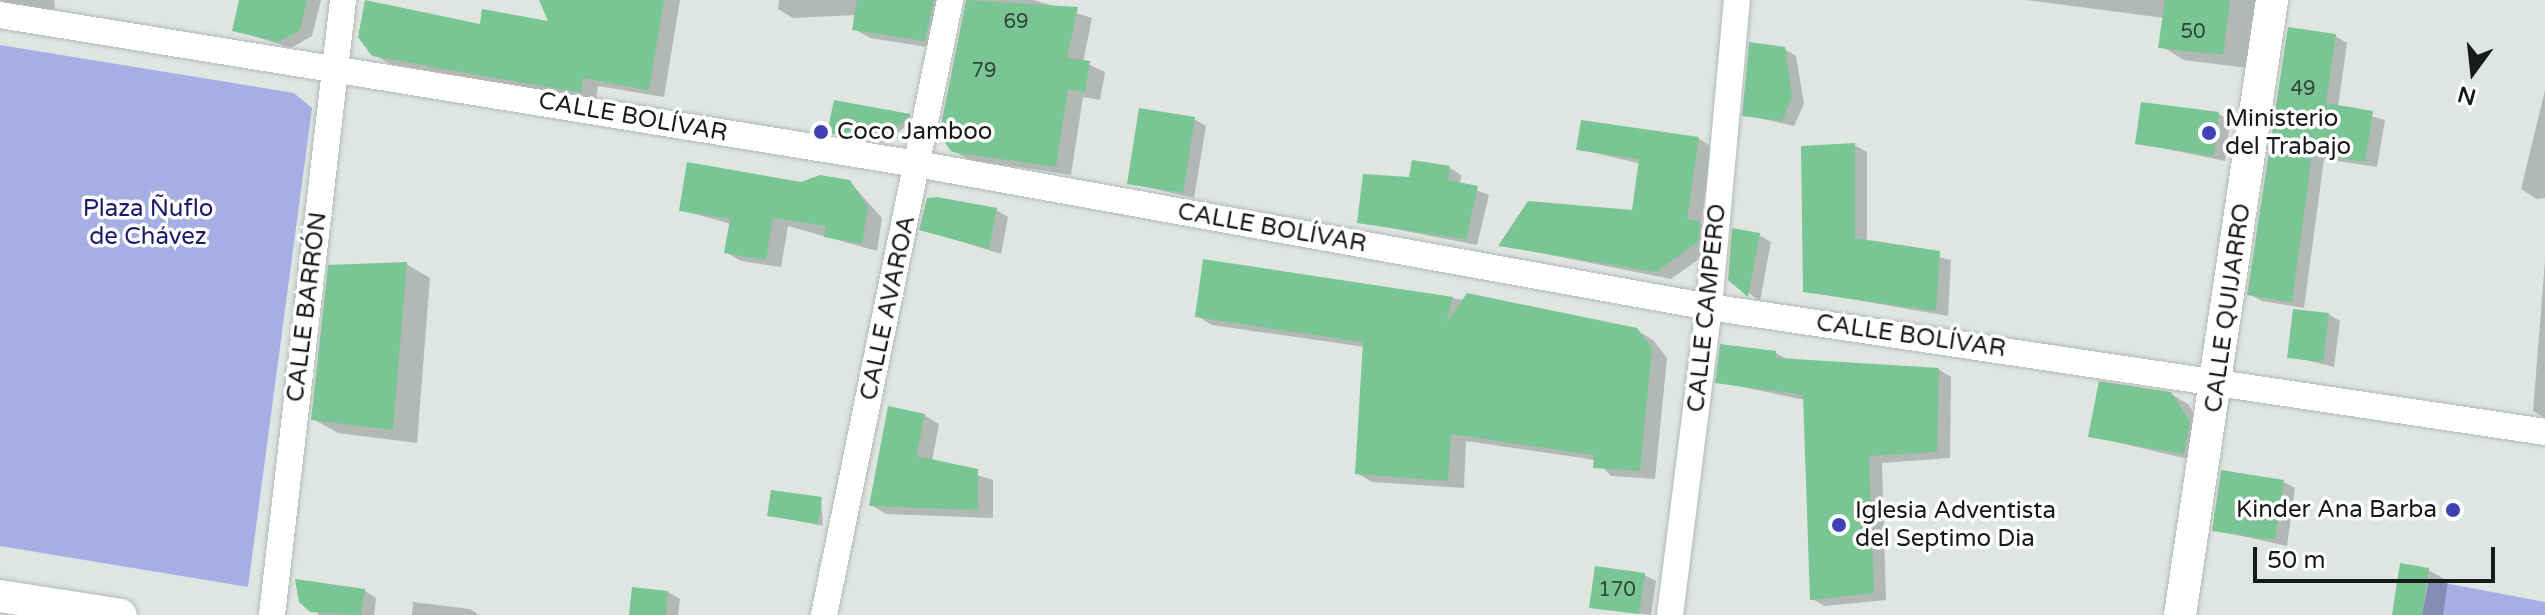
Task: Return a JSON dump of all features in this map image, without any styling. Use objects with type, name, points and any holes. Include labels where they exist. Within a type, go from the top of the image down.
[{"type":"street","name":"CALLE BARRÓN","points":[[272,615],[343,0]]},
{"type":"street","name":"CALLE AVAROA","points":[[824,615],[950,0]]},
{"type":"street","name":"CALLE CAMPERO","points":[[1670,615],[1709,307],[1737,0]]},
{"type":"street","name":"CALLE QUIJARRO","points":[[2180,615],[2219,380],[2272,0]]},
{"type":"street","name":"CALLE BOLÍVAR","points":[[0,15],[335,66],[917,164],[1709,307],[2219,380],[2545,432]]},
{"type":"street","points":[[0,596],[121,615]]},
{"type":"green space","name":"Plaza Ñuflo de Chávez","points":[[0,45],[294,93],[312,108],[248,587],[0,546]]},
{"type":"green space","points":[[2429,580],[2545,602],[2545,615],[2422,615]]},
{"type":"building","points":[[239,0],[307,0],[300,30],[278,42],[232,31]]},
{"type":"building","points":[[365,0],[480,24],[482,9],[548,21],[539,0],[664,0],[649,90],[583,78],[581,93],[372,56],[358,37]]},
{"type":"building","points":[[857,0],[934,0],[925,41],[852,30]]},
{"type":"building","points":[[966,0],[1078,7],[1067,58],[1090,61],[1085,92],[1068,89],[1056,167],[952,152],[939,135]]},
{"type":"building","points":[[2165,0],[2230,0],[2223,55],[2158,48]]},
{"type":"building","points":[[2288,27],[2336,34],[2326,103],[2373,111],[2365,162],[2312,154],[2292,302],[2247,295]]},
{"type":"building","points":[[1749,42],[1785,47],[1792,96],[1782,121],[1742,116]]},
{"type":"building","points":[[834,100],[910,114],[910,117],[877,141],[827,133]]},
{"type":"building","points":[[2141,102],[2219,112],[2214,156],[2135,144]]},
{"type":"building","points":[[1139,108],[1195,117],[1183,193],[1127,184]]},
{"type":"building","points":[[1581,120],[1699,137],[1687,219],[1701,222],[1699,241],[1656,272],[1498,246],[1528,201],[1632,210],[1639,159],[1576,150]]},
{"type":"building","points":[[1855,143],[1855,238],[1940,251],[1936,311],[1803,292],[1801,146]]},
{"type":"building","points":[[1412,160],[1450,166],[1448,180],[1478,186],[1466,239],[1357,223],[1363,174],[1409,177]]},
{"type":"building","points":[[687,162],[801,182],[820,175],[850,180],[868,208],[862,244],[824,237],[826,226],[773,218],[766,260],[724,253],[730,219],[679,211]]},
{"type":"building","points":[[937,197],[997,208],[989,249],[919,230],[927,198]]},
{"type":"building","points":[[1732,228],[1760,233],[1748,297],[1728,280]]},
{"type":"building","points":[[1203,259],[1453,297],[1446,324],[1467,293],[1637,328],[1652,348],[1640,471],[1593,468],[1594,455],[1451,434],[1448,481],[1355,474],[1363,342],[1195,317]]},
{"type":"building","points":[[407,262],[393,430],[311,420],[328,265]]},
{"type":"building","points":[[2293,309],[2329,313],[2323,362],[2287,358]]},
{"type":"building","name":"Iglesia Adventista del Septimo Dia","points":[[1720,344],[1776,351],[1776,358],[1939,368],[1937,452],[1869,456],[1874,593],[1810,600],[1803,395],[1715,383]]},
{"type":"building","points":[[2099,381],[2171,392],[2190,422],[2184,454],[2088,437]]},
{"type":"building","points":[[888,406],[925,414],[916,456],[978,469],[978,510],[869,506]]},
{"type":"building","points":[[2221,470],[2284,480],[2275,540],[2212,531]]},
{"type":"building","points":[[771,490],[822,497],[818,524],[767,516]]},
{"type":"building","points":[[2400,563],[2429,568],[2422,615],[2392,615]]},
{"type":"building","points":[[1595,566],[1645,573],[1639,614],[1589,608]]},
{"type":"building","points":[[295,579],[365,589],[361,615],[310,612],[299,602]]},
{"type":"building","points":[[632,587],[668,591],[666,615],[629,615]]},
{"type":"place","name":"Coco Jamboo","points":[[821,132]]},
{"type":"place","name":"Ministerio del Trabajo","points":[[2209,133]]},
{"type":"place","name":"Kinder Ana Barba","points":[[2453,510]]},
{"type":"place","name":"Iglesia Adventista del Septimo Dia","points":[[1839,525]]}]
